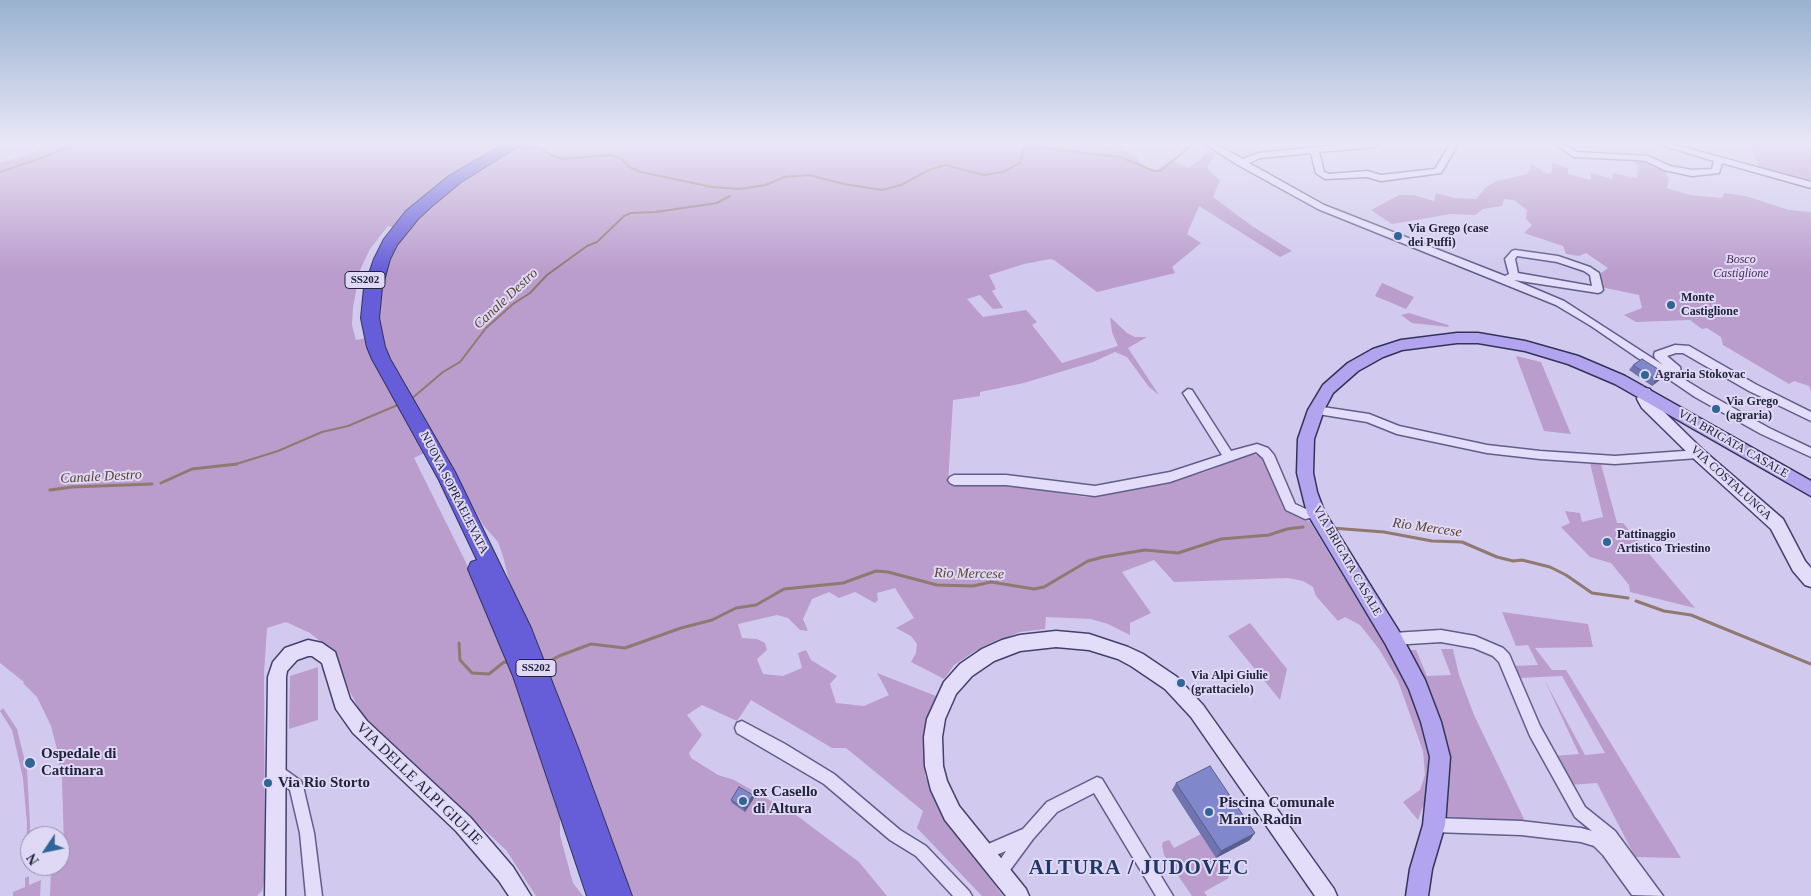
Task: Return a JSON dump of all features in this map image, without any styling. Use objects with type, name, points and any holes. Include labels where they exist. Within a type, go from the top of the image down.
[{"type":"highway","name":"NUOVA SOPRAELEVATA","points":[[397,228],[417,202],[437,186]]},
{"type":"highway","name":"NUOVA SOPRAELEVATA","points":[[447,186],[381,244],[367,274],[361,305],[376,376],[426,451],[455,518],[497,593],[525,676],[559,752],[618,896]]},
{"type":"highway","name":"NUOVA SOPRAELEVATA","points":[[559,752],[601,896]]},
{"type":"main road","name":"VIA BRIGATA CASALE","points":[[1417,896],[1421,869],[1434,825],[1439,786],[1440,757],[1431,722],[1418,686],[1393,639],[1316,513],[1305,473],[1306,439],[1316,410],[1328,389],[1353,367],[1378,353],[1401,345],[1456,338],[1499,341],[1552,353],[1595,369],[1645,394],[1811,488]]},
{"type":"street","points":[[1282,186],[1336,214],[1510,278],[1578,313],[1675,379],[1736,415],[1811,454]]},
{"type":"street","points":[[1515,253],[1558,259],[1587,269],[1594,273],[1598,290],[1510,278],[1510,259],[1515,253]]},
{"type":"street","points":[[1675,379],[1678,376],[1676,370],[1659,356],[1675,349],[1685,349],[1753,388],[1811,417]]},
{"type":"street","points":[[1188,393],[1229,457]]},
{"type":"street","name":"VIA COSTALUNGA","points":[[1645,394],[1647,404],[1698,454],[1777,524],[1799,566],[1811,580]]},
{"type":"street","points":[[1316,410],[1369,418],[1396,430],[1487,449],[1615,460],[1698,454]]},
{"type":"street","points":[[954,480],[1006,480],[1095,491],[1170,477],[1249,449],[1264,451],[1272,463],[1290,507],[1305,514],[1316,513]]},
{"type":"street","points":[[1393,639],[1441,636],[1475,642],[1498,652],[1504,658],[1535,731],[1580,812],[1610,836],[1655,896]]},
{"type":"street","points":[[1019,896],[952,813],[938,783],[934,766],[933,737],[936,719],[943,703],[957,679],[966,670],[988,655],[1020,643],[1056,639],[1070,639],[1104,646],[1137,660],[1171,683],[1184,696],[1206,725],[1327,894]]},
{"type":"street","name":"VIA DELLE ALPI GIULIE","points":[[276,770],[277,676],[279,668],[291,654],[308,648],[316,649],[329,658],[336,686],[350,716],[463,824],[506,874],[521,896]]},
{"type":"street","points":[[742,728],[829,780],[895,835],[921,851],[964,896]]},
{"type":"street","points":[[275,895],[276,770]]},
{"type":"street","points":[[276,770],[296,786],[307,833],[314,896]]},
{"type":"street","points":[[1000,872],[1028,834],[1052,807],[1097,784],[1164,896]]},
{"type":"street","points":[[1434,825],[1521,828],[1581,835],[1598,840],[1608,850],[1637,890],[1648,896]]},
{"type":"street","points":[[984,853],[1028,834]]},
{"type":"street","points":[[1411,896],[1421,869]]},
{"type":"green space","points":[[0,186],[1218,186],[1213,197],[1252,226],[1292,251],[1280,257],[1199,206],[1187,234],[1201,243],[1172,267],[1175,273],[1097,292],[1050,259],[1024,264],[989,275],[996,289],[992,291],[1003,308],[993,309],[980,295],[967,299],[983,317],[1026,310],[1037,322],[1032,325],[1062,363],[1118,346],[1112,332],[1110,317],[1127,333],[1135,337],[1147,337],[1128,348],[1159,395],[1149,387],[1127,357],[1115,352],[1093,362],[1024,383],[980,392],[980,396],[953,400],[948,483],[1014,486],[1086,497],[1159,484],[1205,472],[1251,453],[1259,456],[1266,463],[1286,507],[1310,522],[1404,677],[1420,716],[1430,759],[1429,790],[1418,820],[1403,802],[1420,790],[1425,775],[1423,751],[1398,681],[1379,649],[1360,625],[1345,617],[1338,621],[1316,596],[1313,587],[1303,581],[1288,578],[1174,582],[1154,560],[1122,572],[1151,613],[1130,623],[1130,635],[1108,624],[1091,619],[1046,617],[1045,629],[1020,632],[975,651],[954,665],[944,679],[911,662],[916,653],[917,644],[911,636],[896,628],[914,618],[895,588],[877,593],[878,600],[875,603],[855,592],[839,598],[829,592],[812,599],[803,619],[808,631],[800,630],[788,618],[777,615],[738,624],[742,638],[757,639],[765,643],[767,650],[757,659],[763,674],[783,676],[802,668],[798,653],[806,650],[811,660],[837,676],[830,684],[836,703],[864,706],[889,695],[877,673],[936,696],[925,734],[925,776],[946,819],[1003,896],[982,896],[917,828],[923,811],[846,748],[832,748],[751,700],[737,721],[702,705],[687,715],[702,735],[689,753],[691,758],[718,775],[734,780],[796,815],[859,862],[887,896],[627,896],[560,813],[560,835],[573,883],[583,896],[536,896],[506,850],[383,736],[362,714],[349,690],[337,655],[310,633],[286,622],[267,628],[264,673],[265,876],[262,891],[257,896],[50,896],[51,876],[70,876],[70,826],[63,826],[62,780],[51,726],[37,697],[24,682],[0,663]],"holes":[[[388,226],[401,229],[379,284],[373,337],[356,340],[352,325],[353,307],[360,270],[370,249]],[[440,445],[483,525],[498,542],[510,585],[484,599],[414,458]]]},
{"type":"green space","name":"Bosco Castiglione","points":[[1667,186],[1667,188],[1690,195],[1722,198],[1724,193],[1746,196],[1789,210],[1811,212],[1811,391],[1809,386],[1794,381],[1789,384],[1723,345],[1721,337],[1707,328],[1702,329],[1690,320],[1636,322],[1624,315],[1642,308],[1639,295],[1601,287],[1599,275],[1608,268],[1586,253],[1579,256],[1566,254],[1563,246],[1524,233],[1532,225],[1526,219],[1527,210],[1514,200],[1504,199],[1502,206],[1483,209],[1475,215],[1451,214],[1392,224],[1371,210],[1399,195],[1414,195],[1434,201],[1436,193],[1454,198],[1476,199],[1486,187]]},
{"type":"green space","points":[[1382,283],[1414,297],[1406,309],[1375,296]]},
{"type":"green space","points":[[1409,313],[1448,325],[1449,327],[1412,323],[1401,315]]},
{"type":"green space","points":[[1516,356],[1541,362],[1571,434],[1544,431]]},
{"type":"green space","name":"Pattinaggio Artistico Triestino","points":[[1590,463],[1601,464],[1617,523],[1623,523],[1695,608],[1630,592],[1629,585],[1611,563],[1590,557],[1561,527],[1570,523],[1565,511],[1580,513],[1582,522],[1603,517]]},
{"type":"green space","points":[[1502,612],[1588,624],[1593,647],[1535,648],[1552,670],[1566,670],[1681,858],[1635,857],[1597,783],[1569,785],[1554,756],[1579,754],[1545,681],[1585,755],[1605,753],[1562,676],[1518,678],[1513,666],[1538,665],[1528,645],[1516,646]]},
{"type":"green space","points":[[1250,623],[1287,669],[1280,700],[1228,636]]},
{"type":"green space","points":[[1441,649],[1453,649],[1459,675],[1474,715],[1525,821],[1444,817],[1405,650],[1416,650],[1427,676],[1451,675]]},
{"type":"green space","points":[[318,667],[318,720],[289,729],[290,676]]},
{"type":"green space","points":[[3,708],[17,729],[27,770],[30,826],[27,826],[23,778],[12,730],[0,711]]},
{"type":"green space","points":[[1201,834],[1229,878],[1204,892],[1207,896],[1192,896],[1164,855],[1162,846],[1163,842],[1169,840],[1174,848]]},
{"type":"green space","points":[[29,876],[29,885],[41,880],[40,896],[13,896],[13,892],[25,887],[25,878]]},
{"type":"building","points":[[1642,359],[1666,374],[1656,380],[1633,365]]},
{"type":"building","name":"Piscina Comunale Mario Radin","points":[[1210,766],[1255,833],[1221,851],[1176,783]]},
{"type":"building","name":"ex Casello di Altura","points":[[739,787],[753,795],[744,808],[731,800]]},
{"type":"waterway","points":[[706,186],[740,189],[761,186]]},
{"type":"waterway","points":[[855,186],[882,190],[898,186]]},
{"type":"waterway","name":"Canale Destro","points":[[410,400],[443,372],[460,362],[486,328],[513,304],[530,293],[547,275],[587,246],[597,242],[624,216],[631,213],[656,212],[717,203],[730,196]]},
{"type":"waterway","name":"Canale Destro","points":[[236,464],[278,451],[322,432],[348,426],[400,404]]},
{"type":"waterway","name":"Canale Destro","points":[[161,483],[192,469],[236,464]]},
{"type":"waterway","name":"Canale Destro","points":[[50,490],[72,487],[152,484]]},
{"type":"waterway","name":"Rio Mercese","points":[[543,665],[559,656],[591,644],[625,648],[681,628],[712,620],[736,608],[756,605],[784,589],[843,583],[876,571],[888,572],[937,585],[973,586],[991,582],[1034,589],[1044,587],[1088,561],[1103,557],[1145,550],[1178,553],[1221,539],[1269,535],[1287,529],[1303,527]]},
{"type":"waterway","name":"Rio Mercese","points":[[1332,528],[1384,532],[1432,541],[1462,542],[1497,557],[1513,561],[1522,560],[1550,567],[1566,575],[1592,593],[1628,598]]},
{"type":"waterway","name":"Rio Mercese","points":[[1636,601],[1664,611],[1691,615],[1811,664]]},
{"type":"waterway","name":"Rio Mercese","points":[[459,643],[460,660],[472,673],[489,674],[504,662],[509,663]]},
{"type":"place","name":"Via Grego (case dei Puffi)","points":[[1398,236]]},
{"type":"place","name":"Monte Castiglione","points":[[1671,305]]},
{"type":"place","name":"Agraria Stokovac","points":[[1645,375]]},
{"type":"place","name":"Via Grego (agraria)","points":[[1716,409]]},
{"type":"place","name":"Pattinaggio Artistico Triestino","points":[[1607,542]]},
{"type":"place","name":"Via Alpi Giulie (grattacielo)","points":[[1181,683]]},
{"type":"place","name":"Ospedale di Cattinara","points":[[30,763]]},
{"type":"place","name":"Via Rio Storto","points":[[268,783]]},
{"type":"place","name":"ex Casello di Altura","points":[[743,801]]},
{"type":"place","name":"Piscina Comunale Mario Radin","points":[[1209,812]]},
{"type":"district","name":"ALTURA / JUDOVEC","points":[[1139,869]]}]
